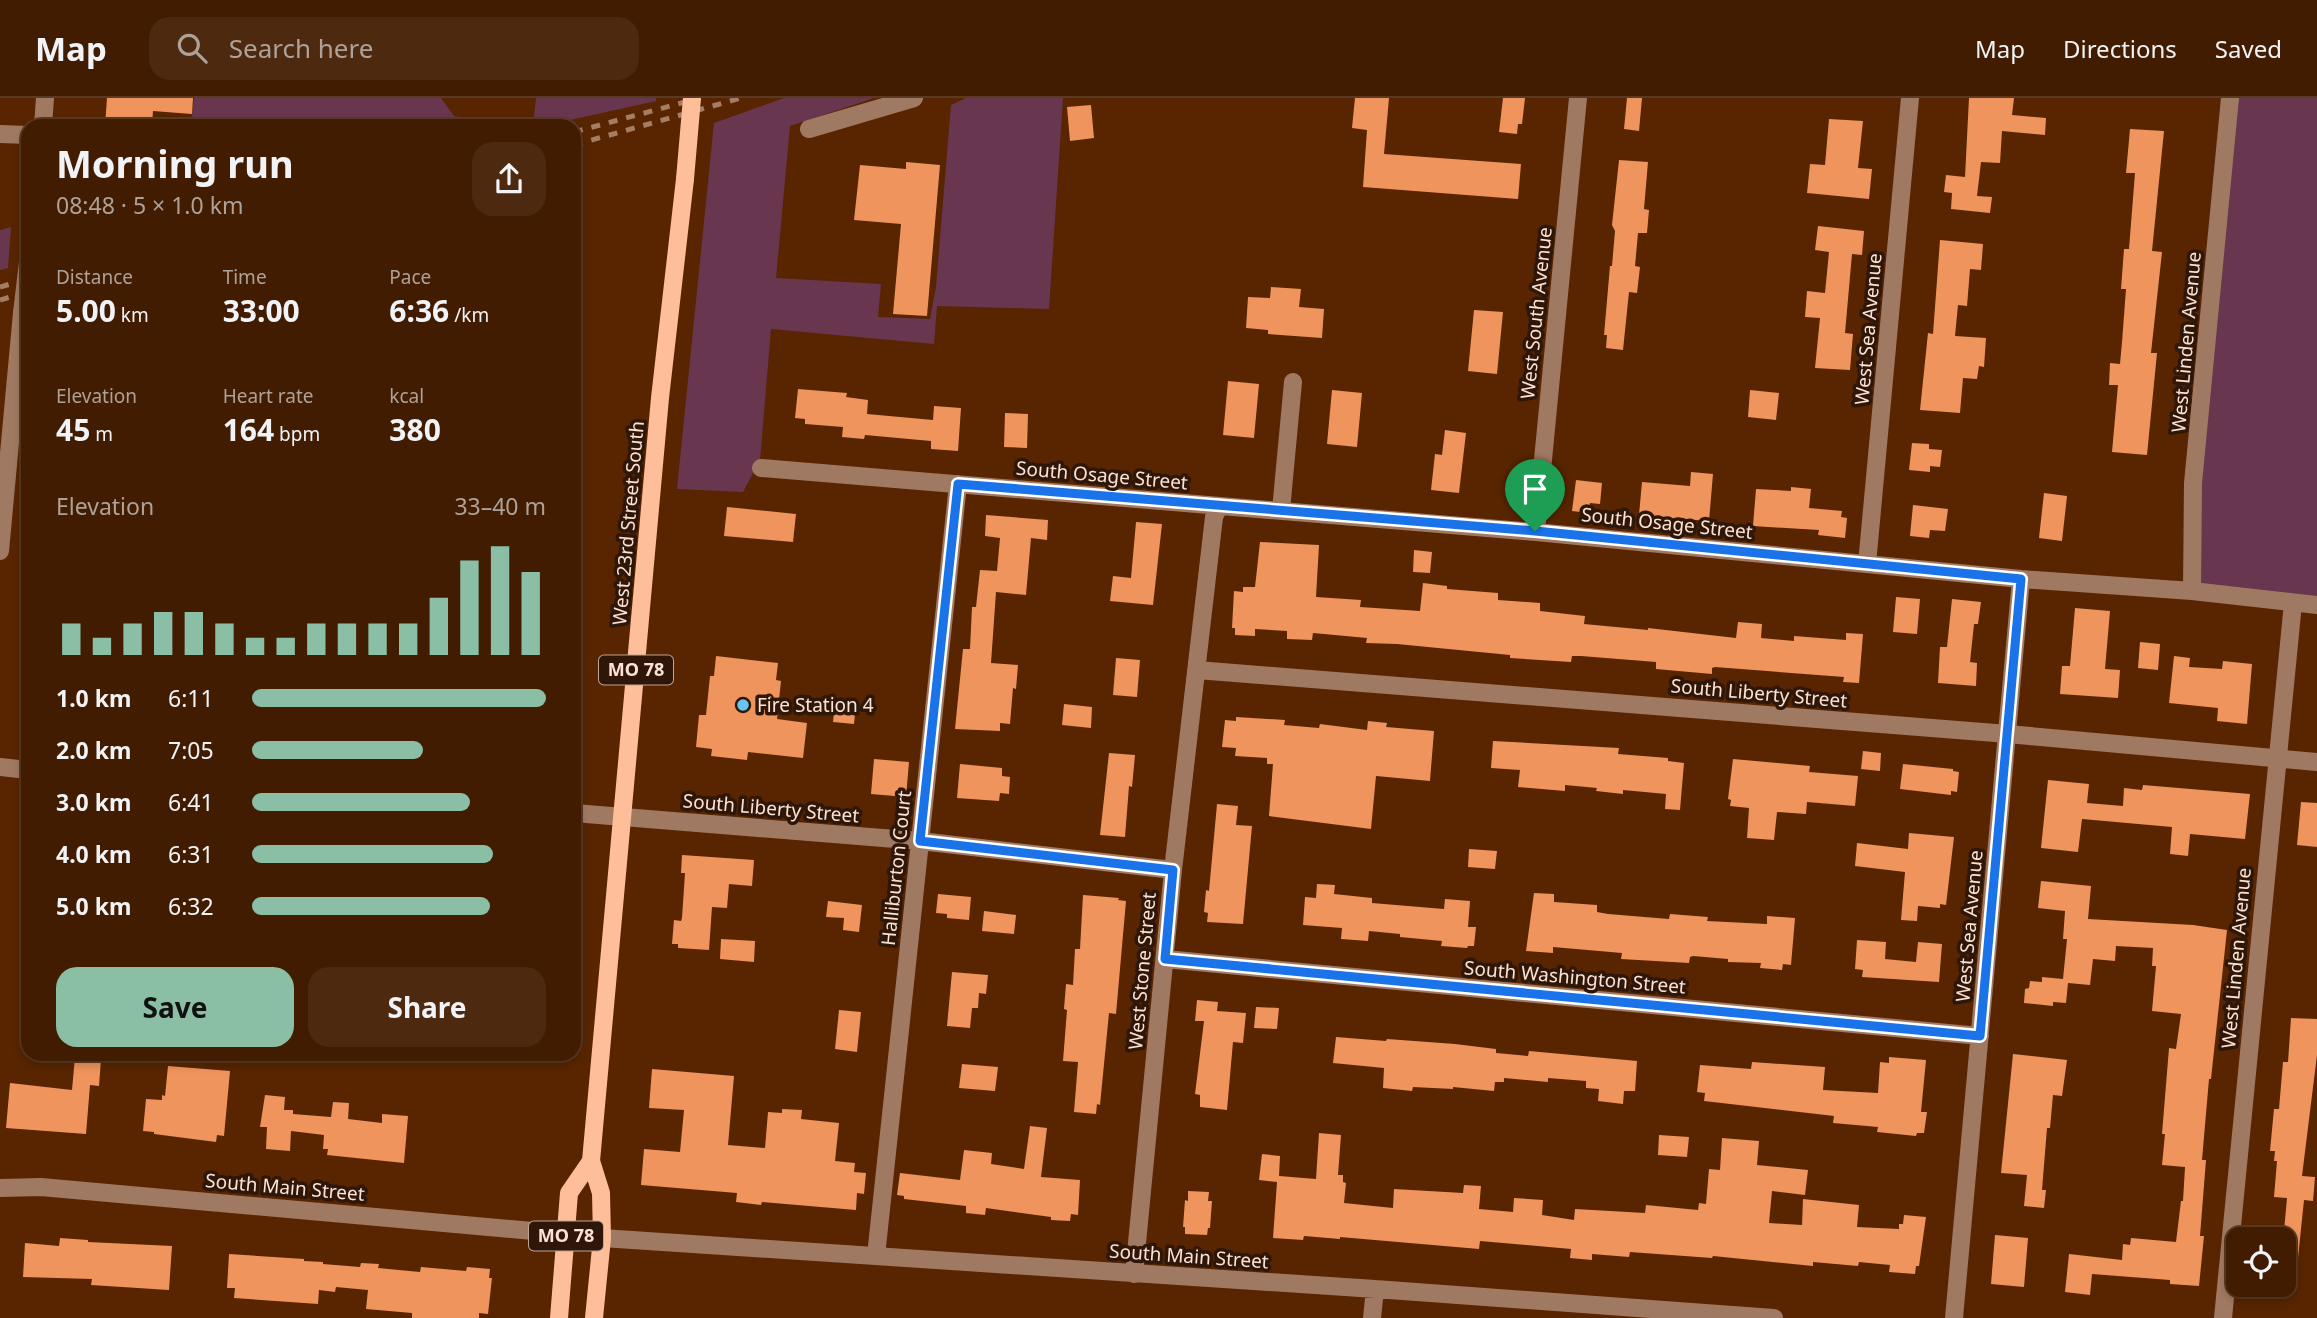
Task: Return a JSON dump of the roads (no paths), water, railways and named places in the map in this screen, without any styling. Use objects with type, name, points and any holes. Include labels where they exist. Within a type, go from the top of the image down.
[{"type":"main road","name":"West 23rd Street South","points":[[591,1161],[660,398],[692,98]]},
{"type":"main road","name":"MO 78","points":[[559,1318],[569,1193],[591,1161]]},
{"type":"main road","name":"MO 78","points":[[591,1161],[601,1193],[602,1238],[594,1318]]},
{"type":"street","points":[[44,119],[45,98]]},
{"type":"street","points":[[809,130],[914,98]]},
{"type":"street","name":"West South Avenue","points":[[1535,531],[1578,98]]},
{"type":"street","name":"West Sea Avenue","points":[[1867,564],[1910,98]]},
{"type":"street","name":"West Linden Avenue","points":[[2192,591],[2193,483],[2230,98]]},
{"type":"street","points":[[0,134],[21,135]]},
{"type":"street","points":[[0,551],[21,376]]},
{"type":"street","points":[[1281,510],[1293,382]]},
{"type":"street","name":"South Osage Street","points":[[761,468],[1535,531],[2021,579],[2192,591],[2317,605]]},
{"type":"street","name":"Halliburton Court","points":[[876,1256],[958,484]]},
{"type":"street","name":"West Stone Street","points":[[1134,1274],[1173,870],[1214,517],[1219,506]]},
{"type":"street","name":"West Sea Avenue","points":[[1954,1318],[2021,579]]},
{"type":"street","name":"West Linden Avenue","points":[[2223,1318],[2292,603]]},
{"type":"street","name":"South Liberty Street","points":[[1197,670],[2008,734],[2317,762]]},
{"type":"street","points":[[0,767],[21,769]]},
{"type":"street","name":"South Liberty Street","points":[[581,814],[920,841],[1173,870]]},
{"type":"street","name":"South Washington Street","points":[[1165,959],[1980,1036]]},
{"type":"street","name":"South Main Street","points":[[0,1188],[41,1186],[566,1234]]},
{"type":"street","name":"South Main Street","points":[[602,1238],[1774,1318]]},
{"type":"street","points":[[1372,1318],[1374,1289]]},
{"type":"railway","points":[[581,130],[700,98]]},
{"type":"railway","points":[[581,143],[741,98]]},
{"type":"railway","points":[[0,287],[21,281]]},
{"type":"railway","points":[[0,300],[21,294]]},
{"type":"place","name":"Fire Station 4","points":[[743,705]]}]
